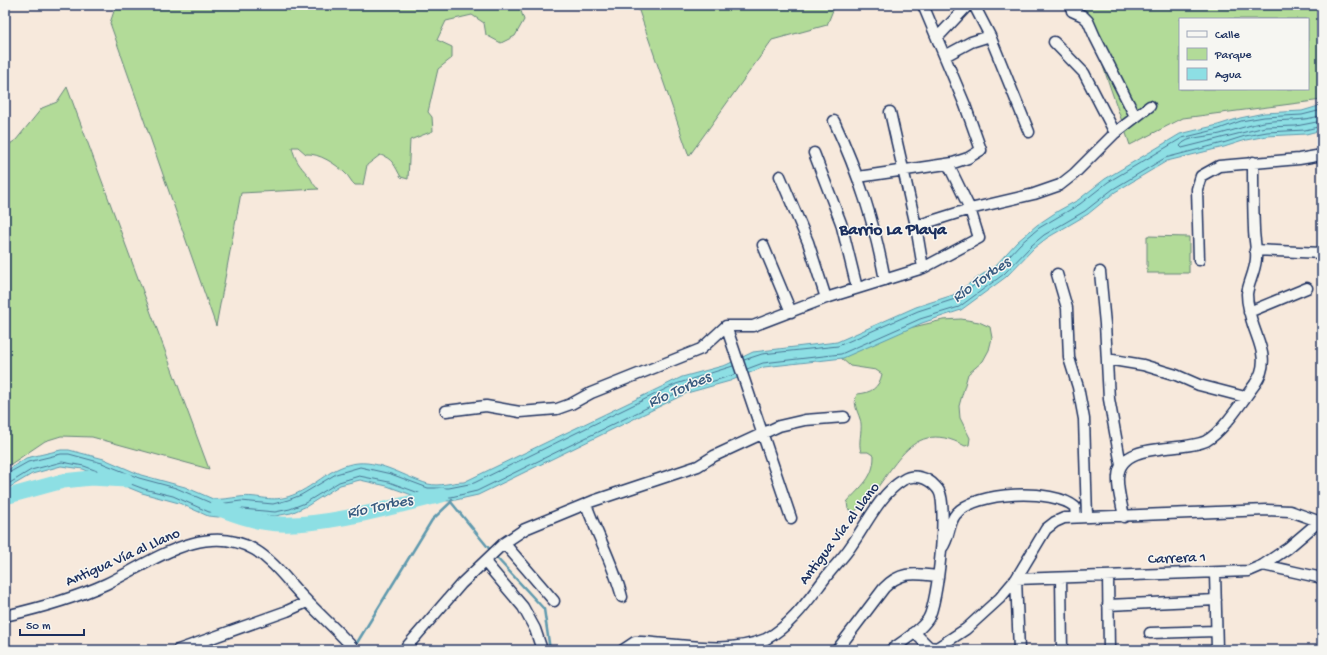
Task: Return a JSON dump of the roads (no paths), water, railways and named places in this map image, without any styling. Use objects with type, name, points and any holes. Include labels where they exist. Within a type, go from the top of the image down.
[{"type":"street","points":[[858,177],[903,169],[948,164],[968,158],[982,150],[923,5]]},
{"type":"street","points":[[937,38],[968,5]]},
{"type":"street","points":[[974,5],[990,36],[1029,132]]},
{"type":"street","points":[[1072,11],[1083,16],[1088,21],[1135,116]]},
{"type":"street","points":[[945,56],[971,42],[990,36]]},
{"type":"street","points":[[1054,42],[1084,73],[1115,133]]},
{"type":"street","points":[[916,226],[970,210],[1034,194],[1060,184],[1074,174],[1115,133],[1135,116],[1150,106]]},
{"type":"street","points":[[890,112],[916,226],[923,268]]},
{"type":"street","points":[[834,121],[858,177],[877,237],[885,280]]},
{"type":"street","points":[[814,153],[841,223],[857,288]]},
{"type":"street","points":[[1199,260],[1197,189],[1200,176],[1219,166],[1299,159],[1322,155]]},
{"type":"street","points":[[1121,465],[1128,457],[1139,452],[1192,445],[1206,441],[1216,434],[1245,397],[1256,382],[1264,367],[1263,355],[1250,312],[1247,294],[1253,277],[1256,259],[1253,207],[1253,162]]},
{"type":"street","points":[[446,411],[486,406],[520,412],[557,409],[571,404],[591,393],[701,349],[726,326],[753,326],[826,298],[923,268],[979,238],[970,210],[948,164]]},
{"type":"street","points":[[780,176],[808,242],[826,298]]},
{"type":"street","points":[[763,245],[791,312]]},
{"type":"street","points":[[1255,250],[1322,253]]},
{"type":"street","points":[[1100,272],[1111,417],[1121,465],[1118,478],[1124,516]]},
{"type":"street","points":[[1057,274],[1067,308],[1069,358],[1078,387],[1084,419],[1082,517]]},
{"type":"street","points":[[1250,312],[1307,288]]},
{"type":"street","points":[[726,326],[734,355],[790,518]]},
{"type":"street","points":[[1107,359],[1143,365],[1199,384],[1245,397]]},
{"type":"street","points":[[404,650],[461,584],[504,542],[525,529],[586,504],[698,466],[761,433],[779,426],[805,420],[844,417]]},
{"type":"street","name":"Antigua Vía al Llano","points":[[623,650],[635,642],[694,649],[733,648],[755,643],[784,628],[808,601],[851,547],[884,498],[904,479],[912,477],[921,478],[930,481],[940,492],[942,509],[941,549],[936,597],[929,618],[892,650]]},
{"type":"street","points":[[941,549],[946,543],[956,514],[966,507],[994,496],[1020,494],[1064,500],[1075,507],[1082,517]]},
{"type":"street","points":[[586,504],[595,530],[619,581],[622,597]]},
{"type":"street","points":[[914,632],[929,647],[937,648],[966,629],[1000,598],[1016,579],[1049,526],[1064,518],[1268,510],[1290,511],[1320,520]]},
{"type":"street","name":"Carrera 1","points":[[1016,579],[1249,571],[1263,565],[1288,548],[1320,520]]},
{"type":"street","name":"Antigua Vía al Llano","points":[[5,616],[53,605],[106,584],[159,556],[187,545],[212,539],[237,541],[255,550],[283,573],[308,602],[355,650]]},
{"type":"street","points":[[504,542],[554,601]]},
{"type":"street","points":[[485,562],[523,607],[535,629],[542,650]]},
{"type":"street","points":[[1263,565],[1322,578]]},
{"type":"street","points":[[1215,573],[1217,650]]},
{"type":"street","points":[[837,650],[884,588],[894,579],[906,574],[938,576]]},
{"type":"street","points":[[1108,576],[1108,650]]},
{"type":"street","points":[[1061,578],[1062,650]]},
{"type":"street","points":[[1016,579],[1019,650]]},
{"type":"street","points":[[1108,605],[1216,600]]},
{"type":"street","points":[[178,650],[202,646],[308,602]]},
{"type":"street","points":[[1150,633],[1216,632]]},
{"type":"water","points":[[1322,105],[1322,130],[1306,134],[1267,136],[1246,140],[1167,161],[1115,192],[1088,214],[1047,238],[1034,248],[1006,277],[961,310],[922,323],[843,358],[764,367],[730,381],[687,393],[478,495],[451,501],[426,500],[387,486],[360,480],[340,485],[307,506],[291,513],[275,516],[242,513],[218,517],[208,516],[179,503],[142,493],[83,469],[61,466],[32,474],[5,490],[5,472],[26,458],[61,450],[69,450],[104,459],[141,475],[185,487],[213,499],[246,496],[271,499],[285,498],[301,491],[340,468],[358,463],[376,464],[428,484],[437,485],[464,482],[682,377],[726,365],[753,352],[837,342],[916,307],[953,295],[996,265],[1017,242],[1037,225],[1078,200],[1105,179],[1180,134],[1264,113],[1302,111]]},
{"type":"waterway","name":"Río Torbes","points":[[5,497],[63,481],[91,478],[126,480]]},
{"type":"waterway","name":"Río Torbes","points":[[217,508],[256,521],[280,524],[299,524],[340,519],[442,495]]},
{"type":"waterway","points":[[355,646],[432,520],[451,502],[452,499]]},
{"type":"waterway","points":[[451,502],[491,551]]},
{"type":"waterway","points":[[495,556],[544,609],[550,650]]},
{"type":"district","name":"Barrio La Playa","points":[[893,231]]}]
